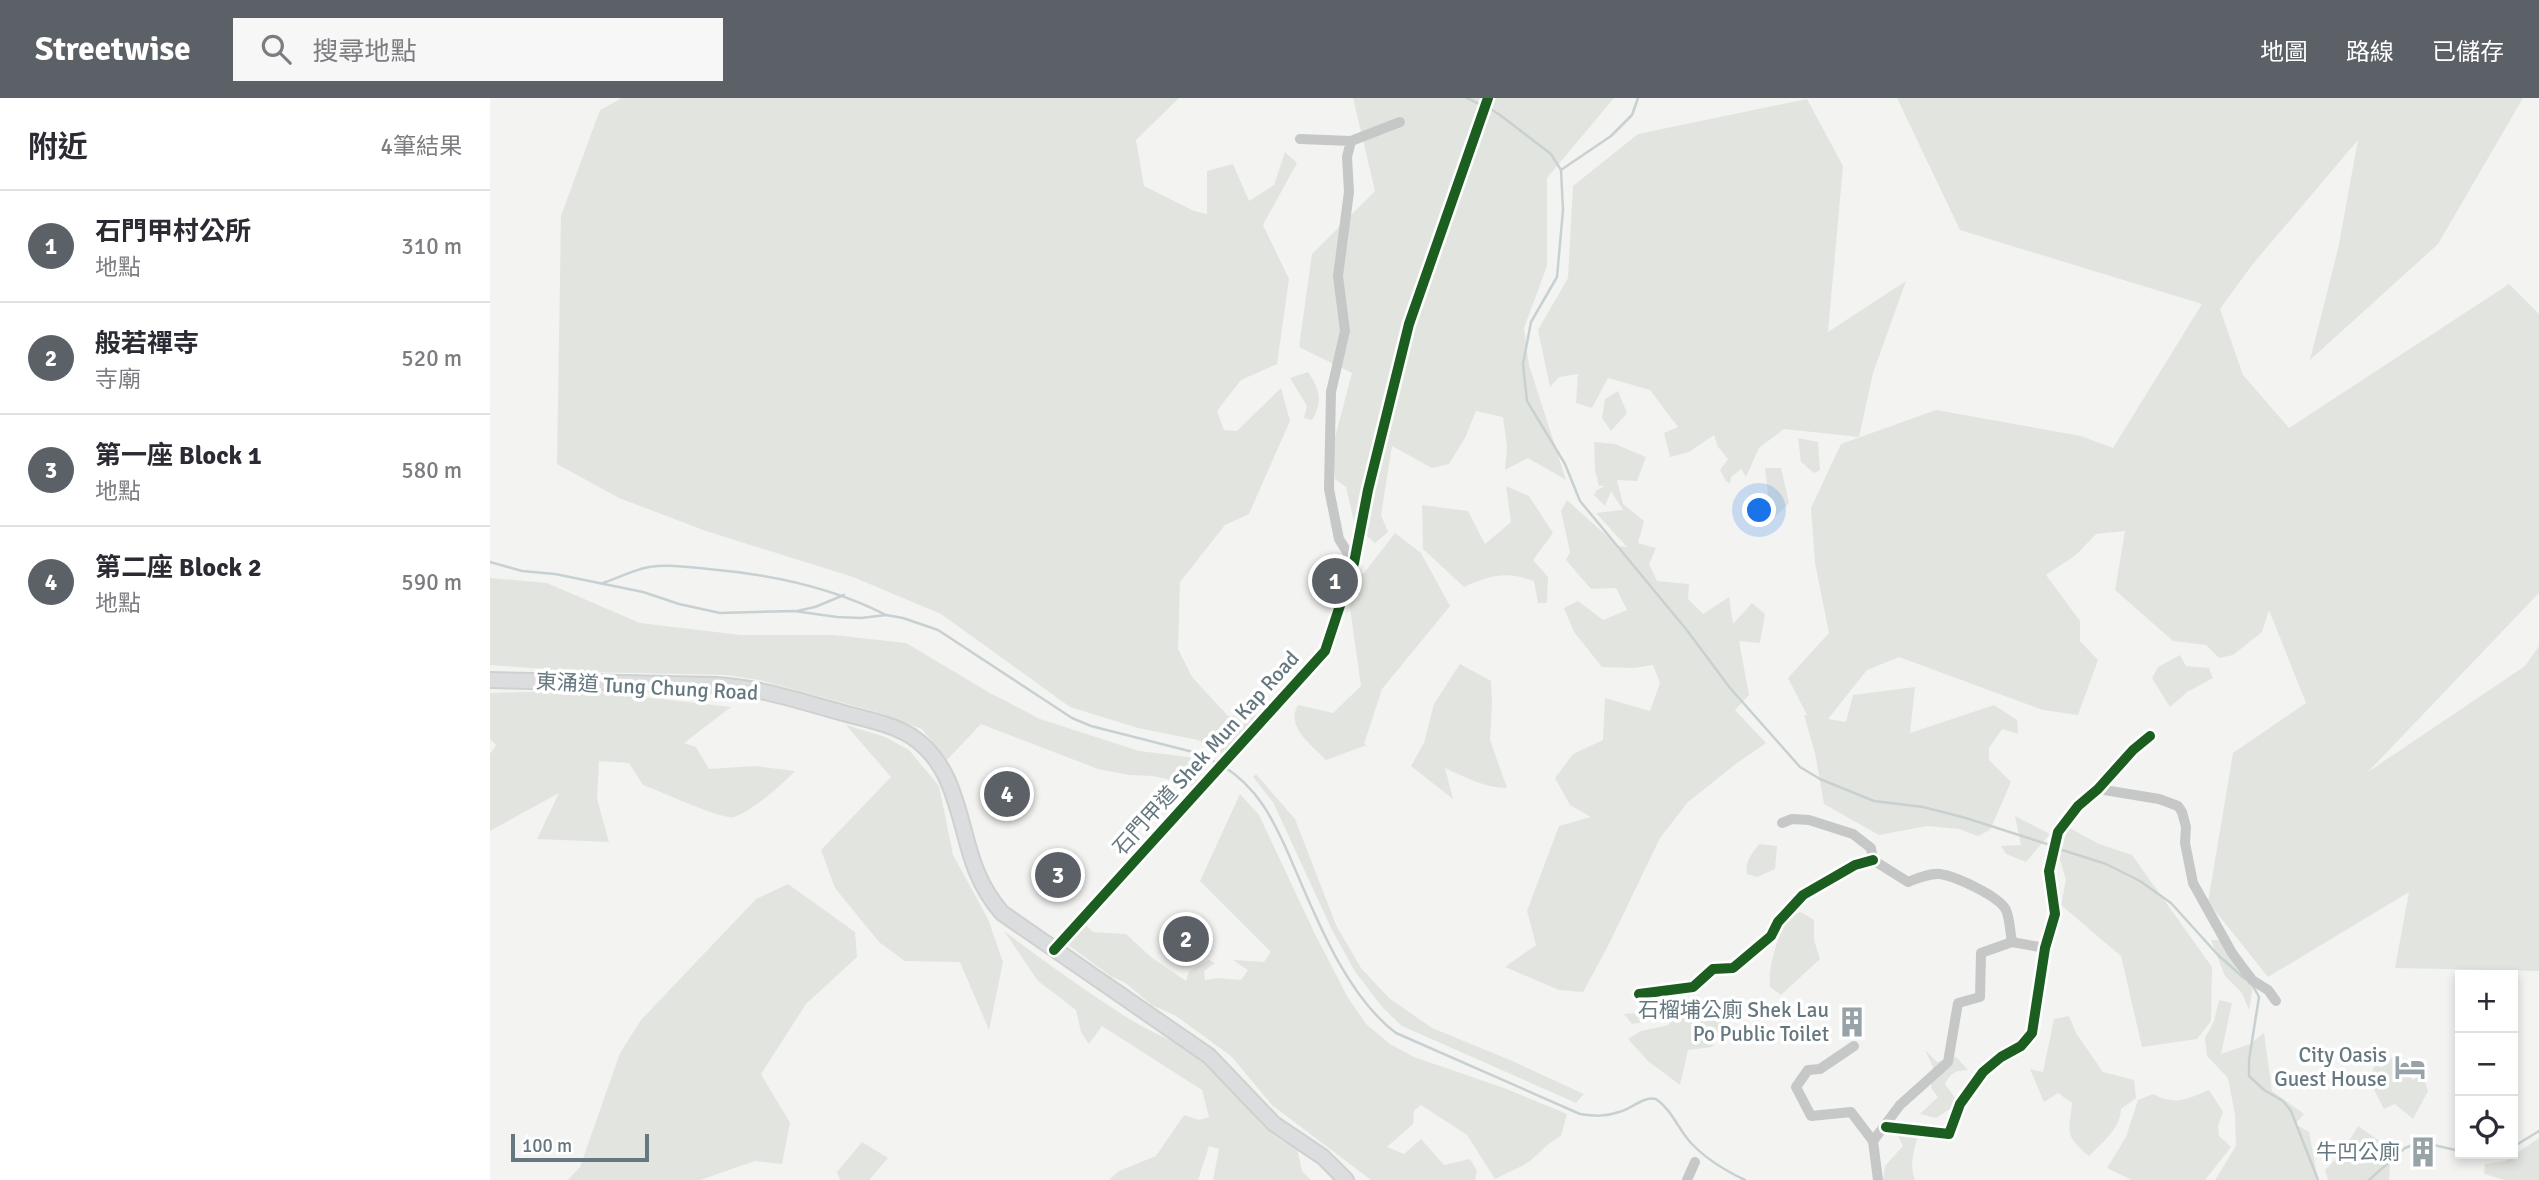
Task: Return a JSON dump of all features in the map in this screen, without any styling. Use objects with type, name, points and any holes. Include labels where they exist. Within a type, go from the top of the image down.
[{"type":"main road","name":"東涌道 Tung Chung Road","points":[[490,680],[738,687],[767,692],[901,731],[927,750],[944,772],[976,873],[1002,914],[1209,1056],[1274,1124],[1331,1164],[1346,1180]]},
{"type":"street","name":"石門甲道 Shek Mun Kap Road","points":[[1054,950],[1325,651],[1354,563],[1368,491],[1409,324],[1488,98]]},
{"type":"street","points":[[1300,139],[1350,141],[1400,122]]},
{"type":"street","points":[[1350,141],[1347,157],[1349,192],[1338,276],[1345,331],[1331,392],[1329,489],[1339,539],[1354,563]]},
{"type":"street","points":[[1886,1127],[1949,1134],[1961,1104],[1983,1072],[2001,1057],[2021,1046],[2032,1033],[2045,948],[2055,914],[2049,871],[2055,840],[2061,825],[2078,806],[2150,736]]},
{"type":"street","points":[[2098,789],[2159,799],[2178,806],[2186,827],[2185,844],[2193,883],[2232,953],[2252,980],[2268,990],[2276,1001]]},
{"type":"street","points":[[1782,823],[1792,819],[1809,820],[1853,834],[1871,848],[1873,860]]},
{"type":"street","points":[[1639,994],[1693,987],[1713,969],[1733,968],[1771,936],[1778,922],[1803,895],[1855,865],[1873,860],[1908,882],[1926,875],[1941,874],[1986,892],[1999,901],[2006,911],[2012,942]]},
{"type":"street","points":[[1873,1141],[1900,1105],[1948,1062],[1958,1003],[1980,997],[1981,953],[2012,942],[2045,948]]},
{"type":"street","points":[[1854,1046],[1820,1069],[1808,1070],[1796,1087],[1811,1116],[1851,1112],[1873,1141],[1878,1180]]},
{"type":"street","points":[[1687,1180],[1695,1161]]},
{"type":"shaded area","points":[[622,98],[1179,98],[1136,140],[1144,186],[1194,211],[1207,214],[1207,171],[1233,164],[1249,201],[1274,185],[1285,152],[1297,163],[1263,225],[1289,279],[1277,364],[1241,380],[1217,411],[1224,430],[1237,431],[1281,388],[1290,421],[1249,514],[1225,525],[1180,582],[1178,649],[1192,677],[1228,716],[1261,715],[1225,755],[1198,740],[1138,728],[1070,707],[941,614],[853,577],[706,531],[619,498],[557,464],[561,216],[600,110]]},
{"type":"shaded area","points":[[1353,98],[1614,98],[1547,178],[1547,266],[1524,328],[1529,365],[1566,480],[1528,458],[1505,470],[1507,446],[1503,417],[1476,411],[1465,438],[1449,464],[1432,468],[1392,446],[1381,515],[1388,532],[1375,543],[1355,526],[1346,487],[1335,479],[1333,445],[1352,373],[1299,347],[1312,254],[1375,191]]},
{"type":"shaded area","points":[[1897,98],[2523,98],[2438,244],[2310,360],[2338,249],[2358,140],[2252,265],[2220,309],[2243,375],[2289,428],[2509,284],[2539,314],[2539,593],[2368,772],[2525,666],[2539,646],[2539,971],[2395,968],[2409,892],[2268,977],[2208,902],[2233,753],[2306,703],[2269,610],[2262,632],[2233,655],[2219,658],[2206,645],[2173,641],[2115,590],[2125,531],[2096,534],[2076,555],[2046,575],[2080,621],[2080,641],[2098,660],[2078,715],[2043,710],[1899,657],[1867,670],[1828,719],[1846,722],[1853,695],[1915,687],[1910,733],[1994,705],[2017,720],[2018,734],[2002,729],[1989,748],[1989,760],[2011,782],[1990,830],[1978,836],[1959,829],[1927,826],[1879,835],[1824,804],[1815,753],[1804,715],[1807,715],[1788,678],[1829,633],[1815,563],[1811,508],[1841,444],[1936,410],[2081,436],[2113,448],[2202,304],[1960,230]]},
{"type":"shaded area","points":[[1807,99],[1843,166],[1828,332],[1906,281],[1873,373],[1859,437],[1784,429],[1759,448],[1746,477],[1741,469],[1731,477],[1730,484],[1720,470],[1728,459],[1718,447],[1714,435],[1689,452],[1670,457],[1664,433],[1678,427],[1650,390],[1608,378],[1592,408],[1576,403],[1578,374],[1559,377],[1550,387],[1538,330],[1568,278],[1573,186],[1638,134]]},
{"type":"shaded area","points":[[1308,372],[1319,395],[1312,420],[1304,418],[1307,406],[1290,378]]},
{"type":"shaded area","points":[[1618,391],[1627,413],[1611,431],[1602,418],[1605,399]]},
{"type":"shaded area","points":[[1798,438],[1818,442],[1820,470],[1814,473],[1801,462]]},
{"type":"shaded area","points":[[1594,442],[1615,444],[1646,457],[1637,481],[1617,480],[1623,504],[1644,521],[1638,543],[1656,548],[1649,564],[1657,581],[1689,584],[1688,599],[1703,614],[1729,597],[1733,624],[1752,603],[1765,614],[1760,643],[1739,641],[1749,695],[1735,710],[1766,743],[1688,802],[1660,838],[1583,992],[1559,990],[1505,967],[1536,945],[1527,911],[1559,826],[1591,817],[1570,805],[1555,778],[1573,754],[1603,740],[1605,698],[1650,711],[1660,683],[1653,665],[1634,668],[1602,667],[1574,632],[1564,608],[1578,601],[1603,620],[1627,610],[1616,588],[1591,589],[1566,560],[1570,552],[1561,511],[1567,500],[1618,546],[1627,547],[1596,513],[1623,510],[1611,491],[1605,506],[1594,495],[1605,486],[1599,486],[1595,470]]},
{"type":"shaded area","points":[[1765,468],[1781,468],[1789,503],[1773,519],[1756,511],[1768,494]]},
{"type":"shaded area","points":[[1506,486],[1529,496],[1553,533],[1533,560],[1548,577],[1547,603],[1538,603],[1534,581],[1515,576],[1491,577],[1464,587],[1423,549],[1422,505],[1468,511],[1485,544],[1511,522]]},
{"type":"shaded area","points":[[1395,533],[1421,553],[1450,606],[1382,689],[1364,744],[1367,745],[1326,760],[1297,728],[1295,713],[1298,705],[1333,713],[1361,686],[1346,580],[1364,573]]},
{"type":"shaded area","points":[[490,578],[547,583],[640,623],[741,635],[834,635],[906,643],[1040,719],[1139,751],[1189,757],[1205,769],[1193,785],[1153,776],[1098,769],[981,724],[947,760],[922,729],[877,712],[759,680],[726,675],[586,672],[490,665]]},
{"type":"shaded area","points":[[2180,655],[2186,666],[2209,668],[2213,678],[2187,692],[2170,707],[2152,678],[2158,667]]},
{"type":"shaded area","points":[[1460,664],[1491,681],[1490,740],[1507,788],[1483,784],[1445,768],[1453,799],[1411,766],[1424,743],[1434,704]]},
{"type":"shaded area","points":[[583,690],[731,707],[684,743],[696,747],[709,769],[755,766],[795,771],[749,810],[734,817],[727,817],[643,785],[629,763],[599,761],[597,799],[609,842],[537,839],[559,793],[490,831],[490,754],[496,745],[490,739],[490,693]]},
{"type":"shaded area","points":[[846,725],[885,737],[909,750],[939,786],[953,855],[988,919],[1003,962],[989,1030],[960,962],[905,961],[879,942],[835,888],[821,850],[891,777]]},
{"type":"shaded area","points":[[1256,774],[1295,819],[1336,925],[1361,968],[1389,998],[1432,1028],[1584,1094],[1576,1103],[1402,1026],[1382,1007],[1354,970],[1331,928],[1273,802],[1253,777]]},
{"type":"shaded area","points":[[1240,794],[1259,815],[1315,934],[1347,996],[1366,1024],[1390,1044],[1414,1057],[1504,1088],[1567,1114],[1561,1136],[1528,1162],[1495,1179],[1467,1135],[1421,1105],[1414,1111],[1413,1124],[1387,1147],[1404,1154],[1421,1139],[1444,1165],[1470,1159],[1477,1171],[1475,1180],[1371,1180],[1272,1105],[1231,1056],[1176,1016],[1152,1005],[1124,982],[1112,977],[1067,944],[1085,924],[1093,932],[1126,934],[1151,957],[1186,981],[1189,971],[1209,960],[1215,963],[1204,971],[1205,980],[1241,980],[1248,970],[1233,960],[1264,962],[1271,952],[1200,881]]},
{"type":"shaded area","points":[[2015,816],[2050,834],[2026,862],[2006,854],[2001,846],[2021,845]]},
{"type":"shaded area","points":[[2068,827],[2099,844],[2132,855],[2212,967],[2211,1021],[2197,1039],[2142,1047],[2121,956],[2061,905],[2066,880],[2059,856]]},
{"type":"shaded area","points":[[1759,844],[1777,846],[1775,869],[1757,877],[1747,874],[1747,865]]},
{"type":"shaded area","points":[[788,884],[855,932],[857,957],[806,1004],[761,1074],[790,1123],[782,1164],[755,1161],[700,1180],[568,1180],[580,1167],[620,1053],[641,1020],[756,899]]},
{"type":"shaded area","points":[[1801,912],[1814,920],[1814,940],[1820,959],[1781,995],[1770,987],[1772,960],[1789,916]]},
{"type":"shaded area","points":[[1004,931],[1131,1020],[1206,1061],[1229,1083],[1269,1132],[1297,1148],[1302,1171],[1311,1180],[1213,1180],[1219,1149],[1209,1146],[1198,1180],[1109,1180],[1119,1171],[1156,1156],[1184,1115],[1199,1120],[1209,1117],[1202,1090],[1102,1026],[1089,1044],[1081,1032],[1076,1010],[1038,981]]},
{"type":"shaded area","points":[[2211,940],[2219,940],[2255,974],[2249,1010],[2242,993],[2225,976]]},
{"type":"shaded area","points":[[2219,1000],[2232,1003],[2221,1054],[2250,1044],[2264,1033],[2272,1091],[2304,1114],[2295,1124],[2309,1132],[2318,1180],[2215,1180],[2236,1146],[2235,1115],[2228,1078],[2207,1056],[2205,1038],[2214,1021]]},
{"type":"shaded area","points":[[1683,1006],[1701,1011],[1731,1008],[1712,1047],[1688,1050],[1680,1085],[1648,1061],[1628,1039],[1641,1031],[1669,1025],[1668,1018],[1632,1024],[1624,1014],[1668,1011]]},
{"type":"shaded area","points":[[2069,1016],[2076,1033],[2103,1072],[2134,1080],[2136,1098],[2121,1109],[2114,1129],[2089,1156],[2075,1143],[2070,1133],[2072,1103],[2058,1093],[2044,1102],[2030,1069],[2043,1072],[2054,1019]]},
{"type":"shaded area","points":[[1925,1050],[1937,1062],[1956,1057],[1968,1070],[1954,1073],[1947,1080],[1945,1084],[1955,1098],[1951,1108],[1936,1118],[1920,1114],[1938,1097],[1931,1088],[1933,1067]]},
{"type":"shaded area","points":[[2397,1053],[2397,1065],[2413,1080],[2422,1074],[2428,1091],[2413,1119],[2395,1104],[2384,1109],[2368,1078],[2375,1066],[2382,1067]]},
{"type":"shaded area","points":[[2209,1090],[2223,1112],[2218,1126],[2219,1136],[2231,1147],[2205,1180],[2132,1180],[2107,1168],[2126,1137],[2138,1100],[2153,1094],[2168,1100],[2181,1100]]},
{"type":"shaded area","points":[[2358,1126],[2391,1149],[2389,1180],[2328,1180],[2325,1170],[2342,1153]]},
{"type":"shaded area","points":[[1921,1127],[1913,1160],[1915,1180],[1883,1180],[1885,1166],[1903,1146],[1898,1136]]},
{"type":"shaded area","points":[[2539,1138],[2539,1180],[2505,1180],[2484,1174],[2485,1164],[2518,1159],[2518,1152]]},
{"type":"shaded area","points":[[862,1142],[888,1158],[869,1180],[840,1180],[837,1172]]},
{"type":"waterway","points":[[1467,98],[1483,106]]},
{"type":"waterway","points":[[1561,170],[1611,136],[1632,115],[1638,98]]},
{"type":"waterway","points":[[1489,108],[1551,154],[1561,170],[1563,210],[1557,277],[1531,322],[1523,364],[1527,401],[1565,464],[1580,501],[1686,629],[1730,688],[1800,767],[1820,779],[1874,801],[1923,807],[2050,845]]},
{"type":"waterway","points":[[490,562],[522,571],[555,574],[643,592],[679,604],[720,613],[794,611],[837,617],[886,615],[903,618],[938,630],[1072,718],[1091,726],[1193,752],[1217,763]]},
{"type":"waterway","points":[[603,583],[656,566],[731,571],[820,589],[884,614]]},
{"type":"waterway","points":[[797,611],[844,595]]},
{"type":"waterway","points":[[1223,766],[1246,784],[1263,805],[1283,842],[1320,927],[1346,975],[1378,1017],[1396,1033],[1580,1114],[1609,1115],[1647,1099],[1656,1099],[1697,1149],[1716,1164],[1745,1180]]},
{"type":"waterway","points":[[2056,848],[2106,864],[2140,881],[2171,903],[2218,955],[2245,979]]},
{"type":"waterway","points":[[2253,986],[2259,997],[2249,1076],[2264,1090],[2283,1101],[2291,1111],[2318,1180]]},
{"type":"waterway","points":[[2518,1144],[2539,1131]]},
{"type":"waterway","points":[[2369,1180],[2405,1148],[2420,1142],[2455,1150]]},
{"type":"cycle path","points":[[1054,950],[1325,651],[1354,563],[1368,490],[1409,324],[1488,98]]},
{"type":"cycle path","points":[[1886,1127],[1949,1134],[1960,1104],[1983,1072],[2001,1057],[2021,1046],[2032,1033],[2045,948],[2055,914],[2049,871],[2058,832],[2078,806],[2150,736]]},
{"type":"cycle path","points":[[1639,994],[1693,987],[1713,969],[1733,968],[1771,936],[1778,922],[1803,895],[1855,865],[1873,860]]},
{"type":"place","name":"石門甲村公所","points":[[1335,581]]},
{"type":"place","name":"第二座 Block 2","points":[[1007,794]]},
{"type":"place","name":"第一座 Block 1","points":[[1058,875]]},
{"type":"place","name":"般若禪寺","points":[[1186,939]]},
{"type":"place","name":"石榴埔公廁 Shek Lau Po Public Toilet","points":[[1852,1022]]},
{"type":"place","name":"City Oasis Guest House","points":[[2410,1067]]},
{"type":"place","name":"牛凹公廁","points":[[2423,1152]]}]
